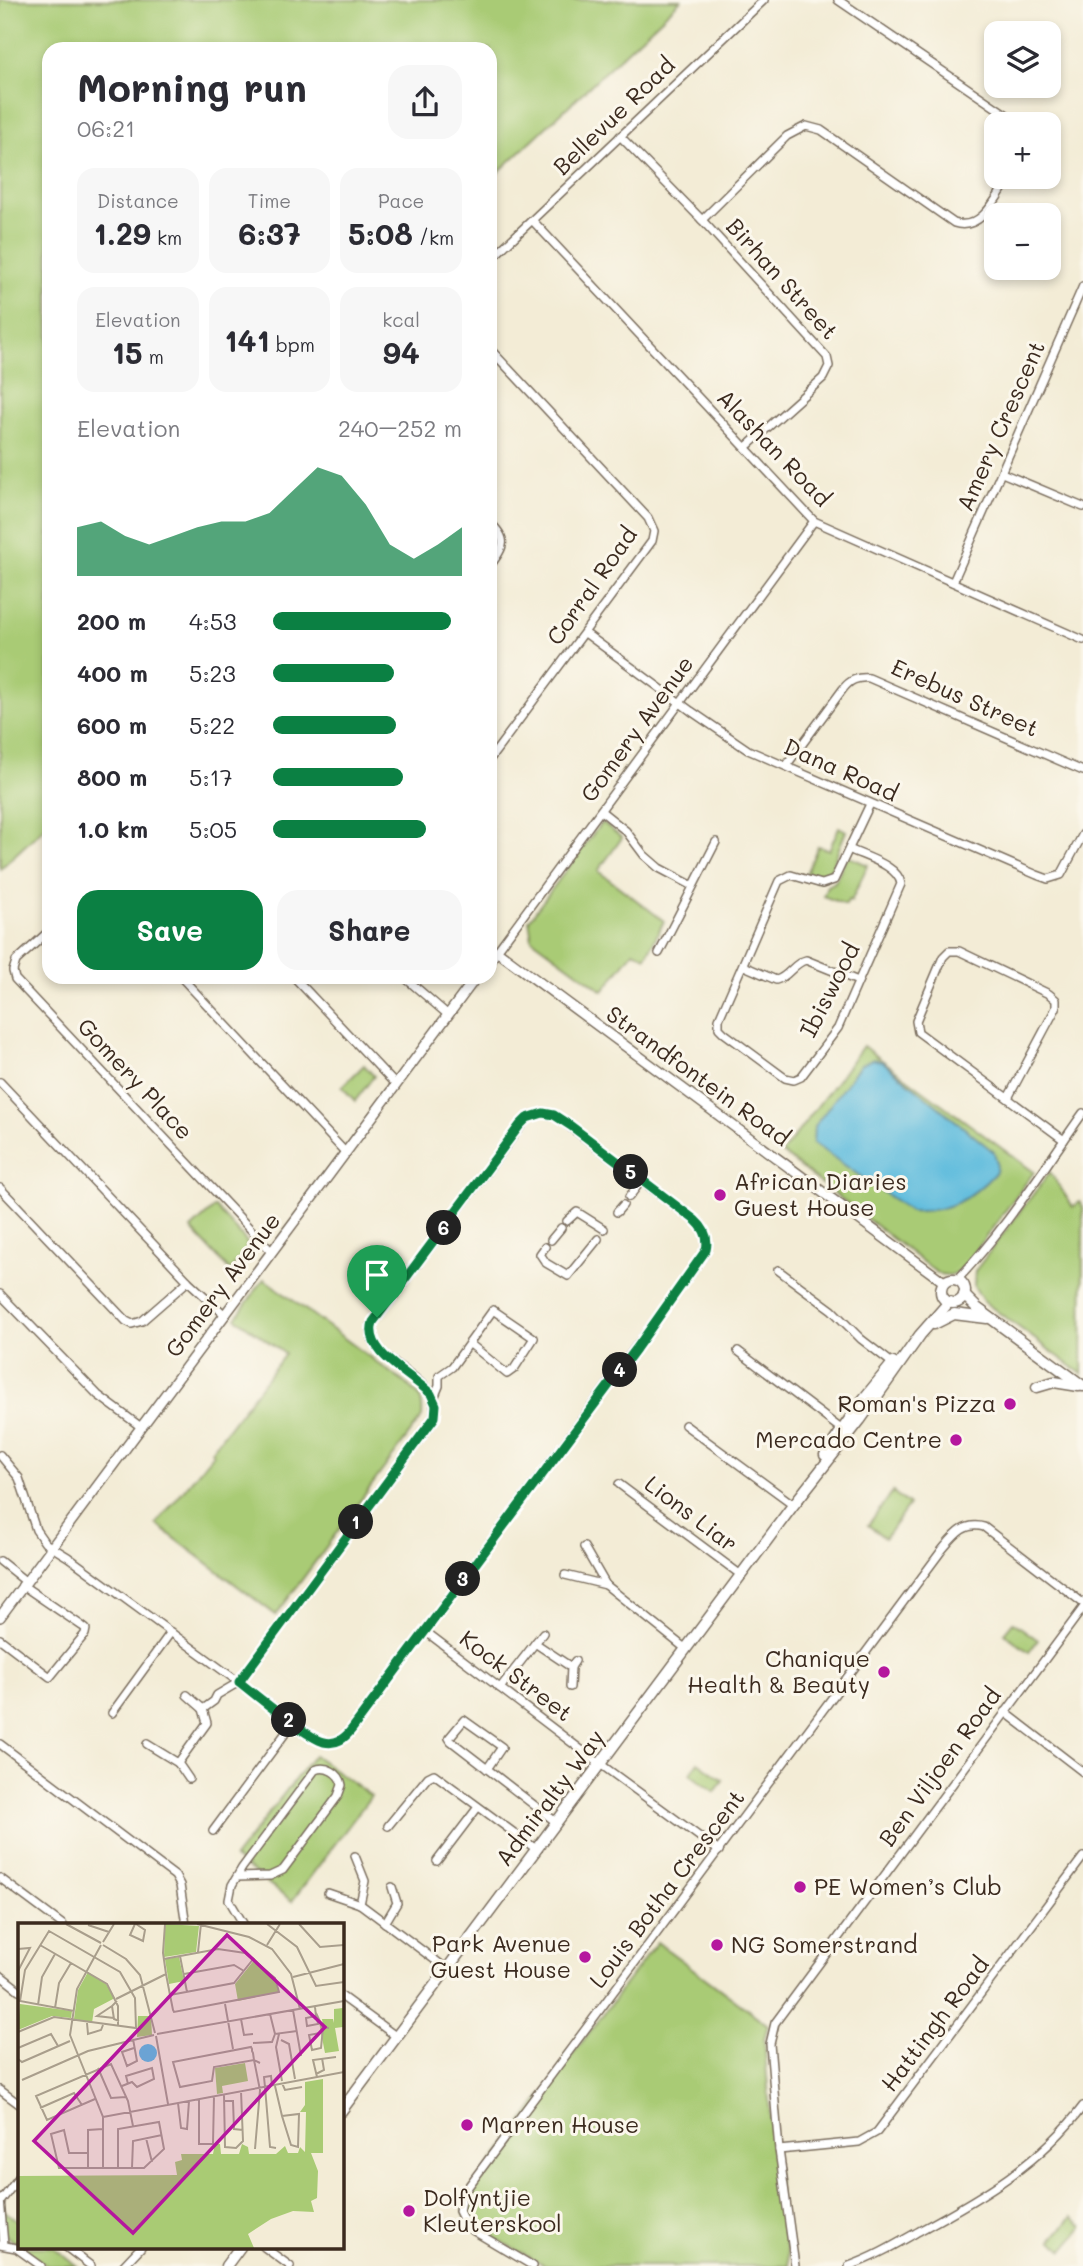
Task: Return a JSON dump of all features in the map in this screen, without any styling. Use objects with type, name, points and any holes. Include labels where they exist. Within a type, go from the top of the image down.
[{"type":"main road","points":[[954,1299],[960,1281],[951,1279],[944,1282],[940,1291],[954,1299],[977,1308],[1083,1387]]},
{"type":"main road","name":"Admiralty Way","points":[[895,1365],[954,1299]]},
{"type":"main road","name":"Admiralty Way","points":[[343,2108],[792,1506],[844,1432],[895,1365],[954,1299]]},
{"type":"main road","points":[[920,1335],[954,1314],[991,1318]]},
{"type":"main road","points":[[1037,1387],[1054,1381],[1083,1387]]},
{"type":"main road","points":[[226,2266],[239,2248]]},
{"type":"street","name":"Bellevue Road","points":[[497,254],[764,0]]},
{"type":"street","points":[[838,0],[1002,112]]},
{"type":"street","points":[[702,220],[787,136],[806,126],[821,130],[954,223],[970,225],[979,220],[1001,189]]},
{"type":"street","name":"Birhan Street","points":[[620,136],[822,349],[828,361],[827,372],[823,378],[746,447]]},
{"type":"street","name":"Alashan Road","points":[[533,221],[814,520],[1083,640]]},
{"type":"street","name":"Amery Crescent","points":[[953,582],[1083,286]]},
{"type":"street","name":"Corral Road","points":[[497,357],[651,522],[654,531],[652,541],[497,750]]},
{"type":"street","points":[[1002,473],[1083,508]]},
{"type":"street","name":"Gomery Avenue","points":[[497,950],[814,520]]},
{"type":"street","points":[[497,530],[503,537],[497,554]]},
{"type":"street","name":"Dana Road","points":[[585,633],[748,750],[1048,879],[1063,873],[1083,834]]},
{"type":"street","name":"Erebus Street","points":[[786,766],[847,684],[861,677],[869,678],[1083,771]]},
{"type":"street","name":"Ibiswood","points":[[849,849],[890,869],[901,881],[832,1037],[801,1077],[791,1080],[719,1028],[719,1019],[779,881],[791,875],[822,884],[831,882],[837,876],[849,849],[870,804]]},
{"type":"street","points":[[601,810],[626,831],[644,855],[659,868],[693,886]]},
{"type":"street","points":[[659,953],[716,842]]},
{"type":"street","name":"Gomery Place","points":[[42,938],[14,965],[15,979],[272,1252]]},
{"type":"street","points":[[1007,1098],[1056,1008],[1056,1000],[1049,994],[959,951],[949,951],[943,957],[916,1021],[918,1032],[1007,1098],[1064,1140]]},
{"type":"street","name":"Strandfontein Road","points":[[497,958],[944,1282]]},
{"type":"street","points":[[744,966],[776,980],[787,975],[799,962],[806,960],[858,981]]},
{"type":"street","points":[[188,984],[346,1153]]},
{"type":"street","points":[[301,984],[395,1084]]},
{"type":"street","points":[[412,984],[447,1014]]},
{"type":"street","name":"Gomery Avenue","points":[[0,1617],[471,984]]},
{"type":"street","points":[[0,1082],[188,1281],[225,1315]]},
{"type":"street","points":[[960,1281],[1083,1113]]},
{"type":"street","points":[[0,1455],[19,1478],[38,1535],[52,1548],[315,1738],[339,1741],[348,1734],[704,1255],[707,1240],[701,1225],[554,1115],[535,1114],[520,1125],[371,1326],[373,1341],[378,1350],[421,1384],[434,1398]]},
{"type":"street","points":[[629,1198],[642,1180]]},
{"type":"street","points":[[0,1188],[132,1324],[142,1321],[188,1281]]},
{"type":"street","points":[[567,1221],[577,1212],[604,1230],[611,1220]]},
{"type":"street","points":[[551,1240],[561,1228]]},
{"type":"street","points":[[545,1247],[540,1254],[542,1260],[568,1276],[598,1238]]},
{"type":"street","points":[[778,1270],[832,1310],[862,1339],[895,1365]]},
{"type":"street","points":[[0,1294],[98,1395],[141,1427]]},
{"type":"street","points":[[204,1709],[215,1701],[217,1695],[239,1682],[431,1424],[436,1411],[434,1398],[439,1376],[449,1370],[469,1343],[494,1310],[534,1338],[514,1369],[507,1374],[469,1343]]},
{"type":"street","points":[[738,1351],[844,1432]]},
{"type":"street","points":[[685,1425],[792,1506]]},
{"type":"street","name":"Lions Liar","points":[[619,1484],[741,1574]]},
{"type":"street","name":"Louis Botha Crescent","points":[[533,2266],[467,2227],[458,2211],[460,2199],[942,1550],[960,1530],[975,1524],[992,1531],[1083,1605]]},
{"type":"street","points":[[584,1547],[606,1585],[686,1649]]},
{"type":"street","points":[[0,1561],[24,1583],[86,1629],[85,1634],[50,1677],[0,1639]]},
{"type":"street","points":[[565,1575],[606,1585]]},
{"type":"street","name":"Ben Viljoen Road","points":[[795,2266],[779,2150],[770,2043],[775,2023],[1083,1605]]},
{"type":"street","name":"Kock Street","points":[[425,1631],[599,1764],[719,1851]]},
{"type":"street","points":[[112,1713],[171,1632]]},
{"type":"street","points":[[500,1688],[543,1633]]},
{"type":"street","points":[[535,1643],[573,1664],[569,1687]]},
{"type":"street","points":[[178,1763],[207,1723],[204,1709],[187,1695]]},
{"type":"street","points":[[1004,1712],[1083,1772]]},
{"type":"street","points":[[487,1769],[502,1747],[464,1720],[449,1740],[556,1822]]},
{"type":"street","points":[[213,1831],[293,1723]]},
{"type":"street","points":[[0,1744],[175,1876],[180,1885],[186,1923]]},
{"type":"street","points":[[147,1744],[178,1763],[189,1779]]},
{"type":"street","points":[[237,1877],[270,1876],[283,1870],[338,1796],[342,1785],[339,1777],[332,1771],[320,1768],[310,1775],[237,1877],[229,1900],[243,1923]]},
{"type":"street","points":[[388,1826],[433,1774],[536,1849]]},
{"type":"street","points":[[437,1861],[478,1807]]},
{"type":"street","points":[[355,1856],[365,1881],[360,1904]]},
{"type":"street","name":"Hattingh Road","points":[[779,2150],[859,2142],[877,2132],[1083,1857]]},
{"type":"street","points":[[0,1878],[60,1923]]},
{"type":"street","points":[[385,1923],[398,1898],[392,1887]]},
{"type":"street","points":[[328,1893],[360,1904],[447,1969]]},
{"type":"street","points":[[0,1975],[18,1989]]},
{"type":"street","points":[[343,1998],[397,2037]]},
{"type":"street","points":[[0,2090],[18,2103]]},
{"type":"street","points":[[849,2266],[875,2255],[995,2188],[1059,2136],[1083,2106]]},
{"type":"street","points":[[18,2178],[0,2200],[2,2245],[16,2248],[41,2266]]},
{"type":"street","points":[[67,2248],[91,2266]]},
{"type":"street","points":[[123,2266],[140,2248]]},
{"type":"street","points":[[265,2248],[290,2266]]},
{"type":"green space","points":[[0,0],[681,0],[497,173],[497,42],[42,42],[42,830],[0,869]]},
{"type":"green space","points":[[602,822],[622,838],[598,871],[664,921],[646,957],[634,951],[603,991],[532,939],[529,920]]},
{"type":"green space","points":[[839,827],[846,831],[829,873],[818,881],[805,876],[818,846],[829,850]]},
{"type":"green space","points":[[847,856],[868,865],[851,901],[848,900],[846,905],[823,896],[827,886],[835,882]]},
{"type":"green space","points":[[863,1046],[1034,1172],[962,1269],[953,1274],[937,1273],[782,1153]]},
{"type":"green space","points":[[364,1065],[374,1076],[355,1101],[342,1087]]},
{"type":"green space","points":[[1050,1172],[1073,1207],[1080,1202],[1083,1208],[1082,1374],[983,1301],[974,1286],[975,1271]]},
{"type":"green space","points":[[215,1207],[247,1242],[246,1250],[230,1271],[191,1229]]},
{"type":"green space","points":[[264,1279],[413,1389],[420,1399],[422,1409],[422,1417],[276,1615],[156,1524],[213,1454],[211,1451],[285,1354],[236,1318]]},
{"type":"green space","points":[[893,1492],[909,1505],[885,1538],[868,1525]]},
{"type":"green space","points":[[1013,1622],[1038,1640],[1029,1652],[1004,1633]]},
{"type":"green space","points":[[314,1755],[371,1796],[292,1901],[234,1858]]},
{"type":"green space","points":[[698,1762],[723,1780],[715,1792],[690,1774]]},
{"type":"green space","points":[[657,1942],[768,2025],[764,2039],[773,2150],[789,2266],[545,2266],[472,2225],[465,2215],[466,2197]]},
{"type":"green space","points":[[2,2209],[18,2221],[18,2244],[5,2235]]},
{"type":"green space","points":[[1072,2217],[1083,2226],[1063,2250],[1052,2240]]},
{"type":"green space","points":[[22,2248],[54,2248],[77,2266],[47,2266]]},
{"type":"water","points":[[873,1059],[883,1062],[994,1152],[996,1172],[968,1197],[936,1210],[910,1211],[813,1143],[814,1127],[860,1065]]},
{"type":"place","name":"African Diaries Guest House","points":[[720,1195]]},
{"type":"place","name":"Roman's Pizza","points":[[1010,1404]]},
{"type":"place","name":"Mercado Centre","points":[[956,1440]]},
{"type":"place","name":"Chanique Health & Beauty","points":[[884,1672]]},
{"type":"place","name":"PE Women’s Club","points":[[800,1887]]},
{"type":"place","name":"NG Somerstrand","points":[[717,1945]]},
{"type":"place","name":"Park Avenue Guest House","points":[[585,1957]]},
{"type":"place","name":"Marren House","points":[[467,2125]]},
{"type":"place","name":"Dolfyntjie Kleuterskool","points":[[409,2211]]},
{"type":"route","points":[[535,1114],[554,1115],[571,1126],[701,1225],[707,1240],[704,1255],[636,1349],[352,1729],[343,1739],[327,1743],[307,1733],[239,1682],[435,1417],[436,1405],[431,1394],[374,1346],[371,1326],[377,1317],[520,1125],[535,1114]]}]
